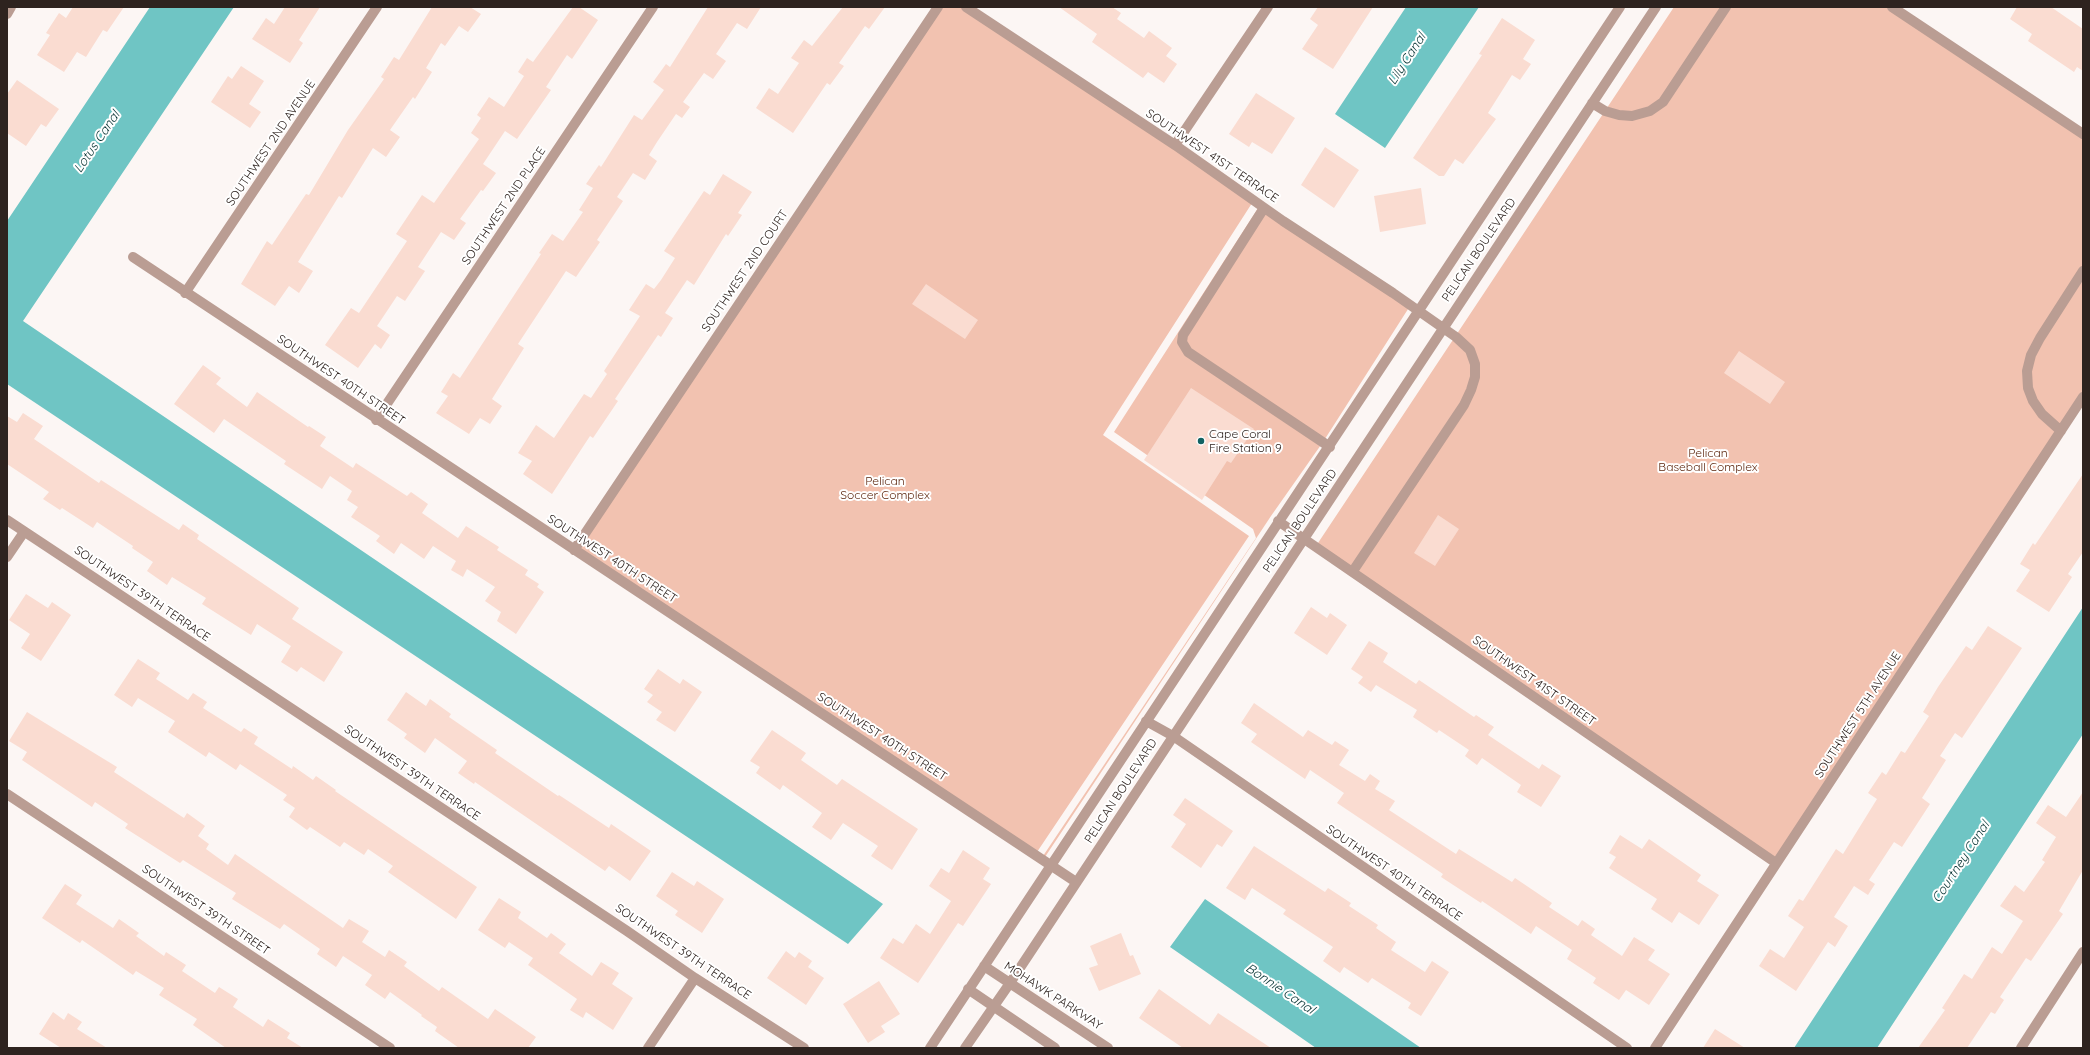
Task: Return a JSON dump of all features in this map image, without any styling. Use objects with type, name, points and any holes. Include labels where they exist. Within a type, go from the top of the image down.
[{"type":"street","points":[[7,14],[12,7]]},
{"type":"street","name":"SOUTHWEST 2ND AVENUE","points":[[185,293],[377,7]]},
{"type":"street","name":"SOUTHWEST 2ND PLACE","points":[[376,420],[653,7]]},
{"type":"street","name":"SOUTHWEST 2ND COURT","points":[[574,550],[938,7]]},
{"type":"street","name":"SOUTHWEST 41ST TERRACE","points":[[966,7],[1175,145],[1264,208],[1443,327],[1470,350],[1475,364],[1475,377],[1471,390],[1460,411],[1353,571]]},
{"type":"street","points":[[1175,145],[1268,7]]},
{"type":"street","name":"PELICAN BOULEVARD","points":[[930,1048],[1278,521],[1330,447],[1418,310],[1620,7]]},
{"type":"street","name":"PELICAN BOULEVARD","points":[[965,1048],[1010,983],[1656,7]]},
{"type":"street","points":[[1592,103],[1605,111],[1619,115],[1632,116],[1650,111],[1663,102],[1726,7]]},
{"type":"street","points":[[1892,7],[2083,134]]},
{"type":"street","points":[[1264,208],[1183,335],[1182,342],[1188,352],[1330,447]]},
{"type":"street","name":"SOUTHWEST 40TH STREET","points":[[133,257],[376,420],[1076,882]]},
{"type":"street","points":[[2061,431],[2042,414],[2033,401],[2028,388],[2027,371],[2031,355],[2040,338],[2083,270]]},
{"type":"street","name":"SOUTHWEST 5TH AVENUE","points":[[1655,1048],[2083,397]]},
{"type":"street","name":"SOUTHWEST 39TH TERRACE","points":[[7,520],[614,922],[695,978],[804,1048]]},
{"type":"street","name":"SOUTHWEST 41ST STREET","points":[[1278,521],[1353,571],[1776,864]]},
{"type":"street","points":[[7,557],[24,532]]},
{"type":"street","name":"SOUTHWEST 40TH TERRACE","points":[[1146,721],[1173,736],[1627,1048]]},
{"type":"street","name":"SOUTHWEST 39TH STREET","points":[[7,794],[390,1048]]},
{"type":"street","points":[[2021,1048],[2083,952]]},
{"type":"street","name":"MOHAWK PARKWAY","points":[[984,966],[1108,1048]]},
{"type":"street","points":[[648,1048],[695,978]]},
{"type":"street","points":[[968,989],[1055,1048]]},
{"type":"green space","name":"Pelican Soccer Complex","points":[[938,7],[966,7],[1254,200],[1103,435],[1249,536],[1035,855],[574,550]]},
{"type":"green space","name":"Pelican Baseball Complex","points":[[1674,7],[1890,7],[2083,135],[2083,397],[1776,863],[1316,546]]},
{"type":"green space","points":[[1260,205],[1410,306],[1323,442],[1271,516],[1045,857],[1043,856],[1256,538],[1253,529],[1114,432]]},
{"type":"water","name":"Lotus Canal","points":[[150,7],[234,7],[23,321],[883,904],[848,944],[7,384],[7,221]]},
{"type":"water","name":"Lily Canal","points":[[1406,7],[1479,7],[1385,148],[1335,114]]},
{"type":"water","name":"Courtney Canal","points":[[2083,607],[2083,734],[1877,1048],[1794,1048]]},
{"type":"water","name":"Bonnie Canal","points":[[1205,899],[1421,1048],[1316,1048],[1170,947]]},
{"type":"building","points":[[73,7],[124,7],[107,32],[103,30],[86,57],[77,52],[64,72],[37,55],[50,35],[46,33],[59,13],[66,18]]},
{"type":"building","points":[[285,7],[320,7],[299,40],[303,43],[290,63],[252,39],[266,18],[274,24]]},
{"type":"building","points":[[432,7],[470,7],[481,14],[468,32],[459,26],[445,46],[441,43],[426,68],[432,72],[415,99],[413,97],[390,130],[400,137],[386,157],[373,148],[342,198],[339,196],[298,262],[313,271],[299,293],[289,286],[275,306],[241,284],[267,241],[272,245],[306,194],[309,195],[348,130],[384,79],[381,77],[394,57],[399,60]]},
{"type":"building","points":[[573,7],[579,7],[598,20],[572,59],[567,55],[546,87],[551,90],[517,139],[505,131],[483,164],[496,173],[483,191],[481,190],[460,219],[466,223],[454,240],[441,232],[418,267],[425,271],[405,301],[397,296],[377,326],[390,335],[381,349],[375,344],[358,368],[325,345],[351,308],[359,313],[407,241],[396,234],[422,195],[434,203],[479,139],[471,133],[481,118],[477,115],[489,97],[504,107],[524,76],[518,72],[527,58],[533,62]]},
{"type":"building","points":[[708,7],[761,7],[747,29],[737,23],[716,54],[726,61],[713,79],[704,73],[683,102],[690,107],[682,118],[676,114],[657,142],[649,155],[657,161],[645,180],[633,173],[617,197],[623,201],[597,240],[600,242],[576,277],[566,271],[518,344],[524,348],[492,399],[502,406],[490,424],[480,418],[469,434],[436,413],[448,396],[441,392],[453,373],[460,378],[541,254],[539,253],[552,234],[563,241],[583,212],[579,210],[593,188],[586,184],[599,165],[601,167],[634,115],[642,120],[664,90],[653,82],[666,64],[670,67]]},
{"type":"building","points":[[843,7],[885,7],[869,29],[865,26],[839,63],[844,66],[830,85],[827,83],[793,133],[756,108],[769,88],[778,94],[799,63],[791,58],[804,40],[812,46]]},
{"type":"building","points":[[1059,7],[1112,7],[1121,13],[1117,19],[1144,38],[1149,31],[1172,48],[1166,56],[1177,64],[1164,83],[1148,72],[1143,78],[1092,42],[1097,34]]},
{"type":"building","points":[[1318,7],[1373,7],[1333,69],[1302,49],[1318,25],[1310,19]]},
{"type":"building","points":[[2017,7],[2051,7],[2083,29],[2083,71],[2077,67],[2074,72],[2028,41],[2032,34],[2010,19]]},
{"type":"building","points":[[1502,18],[1535,40],[1523,59],[1531,64],[1520,80],[1512,75],[1488,113],[1496,119],[1463,164],[1455,159],[1444,176],[1439,176],[1413,158],[1482,55],[1479,54]]},
{"type":"building","points":[[241,66],[264,81],[249,104],[261,112],[250,128],[211,102],[228,76],[232,79]]},
{"type":"building","points":[[17,80],[59,109],[46,127],[41,124],[26,146],[7,133],[7,94]]},
{"type":"building","points":[[1256,93],[1295,118],[1272,154],[1252,142],[1249,147],[1229,134]]},
{"type":"building","points":[[1325,147],[1359,170],[1334,208],[1301,185]]},
{"type":"building","points":[[723,174],[752,192],[738,213],[742,215],[728,236],[726,234],[694,285],[687,280],[665,313],[673,318],[661,337],[658,335],[615,399],[618,401],[593,438],[590,436],[552,494],[523,474],[532,461],[518,453],[536,425],[554,438],[584,394],[591,398],[607,374],[604,371],[640,316],[629,310],[646,284],[654,289],[661,280],[675,258],[664,251],[704,191],[710,195]]},
{"type":"building","points":[[1421,188],[1426,224],[1380,232],[1374,196]]},
{"type":"building","points":[[926,284],[978,320],[965,339],[912,304]]},
{"type":"building","points":[[1739,351],[1785,382],[1770,404],[1724,373]]},
{"type":"building","points":[[203,365],[221,378],[216,384],[247,407],[257,392],[308,427],[309,426],[326,437],[320,446],[353,468],[356,463],[407,496],[411,492],[428,504],[422,513],[458,538],[466,526],[499,547],[497,550],[528,570],[525,575],[539,584],[537,587],[544,592],[516,634],[497,621],[501,612],[485,601],[495,587],[467,569],[463,577],[451,570],[456,561],[433,546],[424,559],[401,543],[394,554],[376,541],[380,536],[351,517],[358,507],[347,500],[352,491],[330,476],[322,489],[284,464],[286,461],[224,419],[214,433],[174,404]]},
{"type":"building","name":"Cape Coral Fire Station 9","points":[[1191,388],[1254,429],[1231,463],[1227,461],[1202,500],[1144,460]]},
{"type":"building","points":[[23,413],[43,426],[34,439],[99,483],[101,480],[179,530],[183,524],[199,535],[197,539],[299,608],[292,619],[343,652],[324,682],[301,667],[297,672],[281,662],[291,646],[257,624],[251,635],[202,604],[206,598],[172,577],[167,585],[147,571],[153,562],[132,548],[133,546],[97,522],[93,528],[62,508],[60,510],[43,499],[49,492],[7,464],[7,416],[17,422]]},
{"type":"building","points":[[2083,474],[2083,552],[2068,574],[2072,577],[2049,612],[2016,591],[2030,570],[2020,564],[2033,543],[2035,545]]},
{"type":"building","points":[[1438,515],[1459,529],[1435,566],[1414,553]]},
{"type":"building","points":[[26,594],[48,608],[52,602],[71,615],[41,661],[21,648],[30,634],[9,620]]},
{"type":"building","points":[[1311,607],[1327,618],[1330,613],[1347,625],[1327,655],[1294,633]]},
{"type":"building","points":[[1988,626],[2022,648],[1962,738],[1955,733],[1940,756],[1946,760],[1922,798],[1930,804],[1902,847],[1894,842],[1869,880],[1875,884],[1868,895],[1854,886],[1834,917],[1848,926],[1835,947],[1828,942],[1796,991],[1759,966],[1770,949],[1784,958],[1804,927],[1788,916],[1799,899],[1803,901],[1836,849],[1843,854],[1877,799],[1868,793],[1882,772],[1886,775],[1901,751],[1905,753],[1929,716],[1923,712],[1938,687],[1966,646],[1972,650]]},
{"type":"building","points":[[1369,641],[1388,653],[1383,662],[1416,684],[1419,680],[1474,717],[1476,715],[1494,727],[1488,735],[1539,769],[1542,764],[1561,776],[1541,807],[1517,792],[1521,785],[1482,758],[1477,765],[1465,756],[1469,750],[1439,730],[1437,733],[1413,717],[1417,710],[1376,685],[1371,692],[1358,683],[1363,677],[1351,669]]},
{"type":"building","points":[[138,659],[160,673],[156,679],[188,700],[193,693],[207,702],[203,708],[241,732],[244,728],[258,737],[254,744],[292,769],[293,766],[313,780],[316,776],[336,790],[335,791],[477,887],[456,919],[388,872],[393,866],[368,849],[364,855],[344,842],[340,847],[310,827],[307,830],[289,817],[295,808],[283,800],[287,795],[240,764],[236,770],[209,752],[206,757],[168,732],[175,721],[138,698],[132,707],[114,695]]},
{"type":"building","points":[[658,669],[680,684],[683,679],[702,692],[675,732],[656,720],[662,712],[647,702],[653,695],[644,689]]},
{"type":"building","points":[[406,692],[426,706],[430,699],[451,714],[449,717],[497,750],[495,753],[558,796],[559,795],[609,828],[611,824],[651,851],[630,881],[609,866],[605,871],[475,782],[474,784],[458,773],[467,761],[435,738],[425,753],[404,738],[407,734],[387,720]]},
{"type":"building","points":[[1254,703],[1303,737],[1308,730],[1332,745],[1335,741],[1349,750],[1339,765],[1365,781],[1370,774],[1380,781],[1375,789],[1395,801],[1389,810],[1456,854],[1459,849],[1512,882],[1515,878],[1552,903],[1549,907],[1578,926],[1582,920],[1595,929],[1591,935],[1622,956],[1634,937],[1655,950],[1648,960],[1670,974],[1649,1005],[1626,990],[1619,1000],[1593,983],[1596,978],[1567,959],[1572,950],[1536,926],[1531,934],[1482,901],[1481,903],[1441,877],[1443,874],[1337,803],[1344,793],[1310,770],[1305,779],[1251,742],[1257,734],[1241,723]]},
{"type":"building","points":[[27,712],[117,767],[114,772],[184,818],[187,813],[205,826],[198,836],[209,844],[206,849],[228,865],[235,854],[343,928],[349,919],[369,931],[362,942],[385,957],[389,950],[407,962],[404,966],[439,991],[442,987],[488,1019],[495,1009],[536,1037],[528,1048],[459,1048],[435,1031],[437,1027],[390,992],[385,999],[365,985],[372,975],[343,956],[336,967],[317,954],[320,949],[284,924],[280,929],[232,899],[236,893],[183,860],[180,863],[125,828],[128,824],[95,802],[92,807],[22,760],[27,752],[9,741]]},
{"type":"building","points":[[772,730],[806,753],[801,760],[837,785],[842,779],[918,829],[892,870],[871,856],[878,846],[843,823],[831,840],[812,827],[822,813],[783,785],[780,790],[756,773],[760,767],[750,761]]},
{"type":"building","points":[[2083,792],[2083,870],[2059,911],[2063,914],[2031,961],[2026,958],[2000,997],[2004,1000],[1995,1014],[1991,1012],[1967,1048],[1918,1048],[1945,1010],[1942,1008],[1964,974],[1972,979],[1992,947],[2002,954],[2023,921],[2000,906],[2015,885],[2024,892],[2045,862],[2042,860],[2056,837],[2036,823],[2048,805],[2066,817]]},
{"type":"building","points":[[1185,798],[1233,831],[1222,847],[1217,844],[1201,868],[1171,847],[1186,824],[1173,815]]},
{"type":"building","points":[[1620,835],[1642,849],[1649,839],[1701,875],[1697,881],[1719,895],[1699,925],[1679,912],[1672,923],[1651,909],[1657,899],[1609,868],[1616,857],[1609,853]]},
{"type":"building","points":[[1254,846],[1325,892],[1328,888],[1351,903],[1349,906],[1378,925],[1376,928],[1396,942],[1391,950],[1425,972],[1432,961],[1449,972],[1421,1016],[1408,1008],[1411,1003],[1372,978],[1368,983],[1344,967],[1340,973],[1323,961],[1333,947],[1283,914],[1286,910],[1252,888],[1245,900],[1226,888]]},
{"type":"building","points":[[963,850],[990,868],[983,879],[991,884],[963,926],[958,923],[918,983],[880,958],[893,938],[903,944],[916,924],[930,934],[951,901],[929,886],[941,868],[949,873]]},
{"type":"building","points":[[672,872],[694,886],[697,881],[724,899],[702,933],[675,915],[678,911],[656,896]]},
{"type":"building","points":[[65,884],[82,895],[76,904],[113,928],[119,919],[139,933],[136,936],[164,956],[166,952],[186,965],[182,971],[215,993],[219,987],[238,999],[233,1007],[263,1027],[268,1019],[290,1033],[287,1038],[303,1048],[226,1048],[193,1025],[197,1019],[159,995],[164,988],[136,971],[133,975],[82,940],[80,943],[42,918]]},
{"type":"building","points":[[499,898],[521,912],[518,918],[547,938],[551,933],[566,944],[559,953],[592,976],[601,962],[619,973],[612,984],[633,998],[613,1030],[586,1012],[583,1018],[570,1010],[577,999],[528,965],[533,958],[509,942],[505,948],[478,930]]},
{"type":"building","points":[[1121,933],[1130,956],[1133,955],[1141,974],[1099,991],[1089,968],[1098,965],[1090,946]]},
{"type":"building","points":[[786,951],[795,958],[799,952],[812,961],[808,967],[824,978],[806,1005],[767,978]]},
{"type":"building","points":[[879,981],[900,1014],[881,1026],[885,1032],[868,1043],[843,1004]]},
{"type":"building","points":[[1159,989],[1210,1025],[1218,1013],[1271,1048],[1183,1048],[1139,1018]]},
{"type":"building","points":[[53,1012],[64,1020],[68,1013],[82,1022],[77,1029],[107,1048],[61,1048],[39,1034]]},
{"type":"building","points":[[1715,1029],[1745,1048],[1703,1048]]},
{"type":"place","name":"Cape Coral Fire Station 9","points":[[1201,441]]}]
